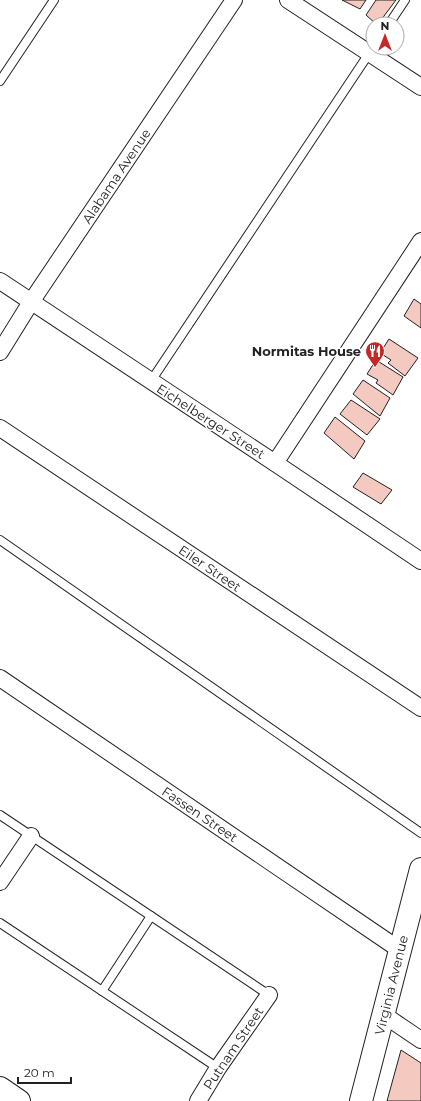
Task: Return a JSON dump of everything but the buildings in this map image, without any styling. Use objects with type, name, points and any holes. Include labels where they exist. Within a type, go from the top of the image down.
[{"type":"street","name":"Alabama Avenue","points":[[0,352],[31,302],[234,0]]},
{"type":"street","points":[[288,0],[365,47]]},
{"type":"street","points":[[378,56],[421,87]]},
{"type":"street","points":[[275,463],[421,241]]},
{"type":"street","name":"Eichelberger Street","points":[[0,281],[421,561]]},
{"type":"street","name":"Eiler Street","points":[[0,428],[421,708]]},
{"type":"street","name":"Fassen Street","points":[[0,678],[400,950]]},
{"type":"street","points":[[0,882],[31,836]]},
{"type":"street","name":"Virginia Avenue","points":[[361,1101],[421,869]]},
{"type":"street","name":"Putnam Street","points":[[198,1101],[218,1068],[269,994]]},
{"type":"street","points":[[384,1015],[421,1040]]},
{"type":"street","points":[[0,1088],[19,1101]]},
{"type":"lane","points":[[0,81],[54,0]]},
{"type":"lane","points":[[394,16],[405,0]]},
{"type":"lane","points":[[151,381],[368,56]]},
{"type":"lane","points":[[0,540],[421,833]]},
{"type":"lane","points":[[0,815],[269,994]]},
{"type":"lane","points":[[102,991],[151,916]]},
{"type":"lane","points":[[0,922],[218,1068]]},
{"type":"place","name":"Normitas House","points":[[375,368]]}]
